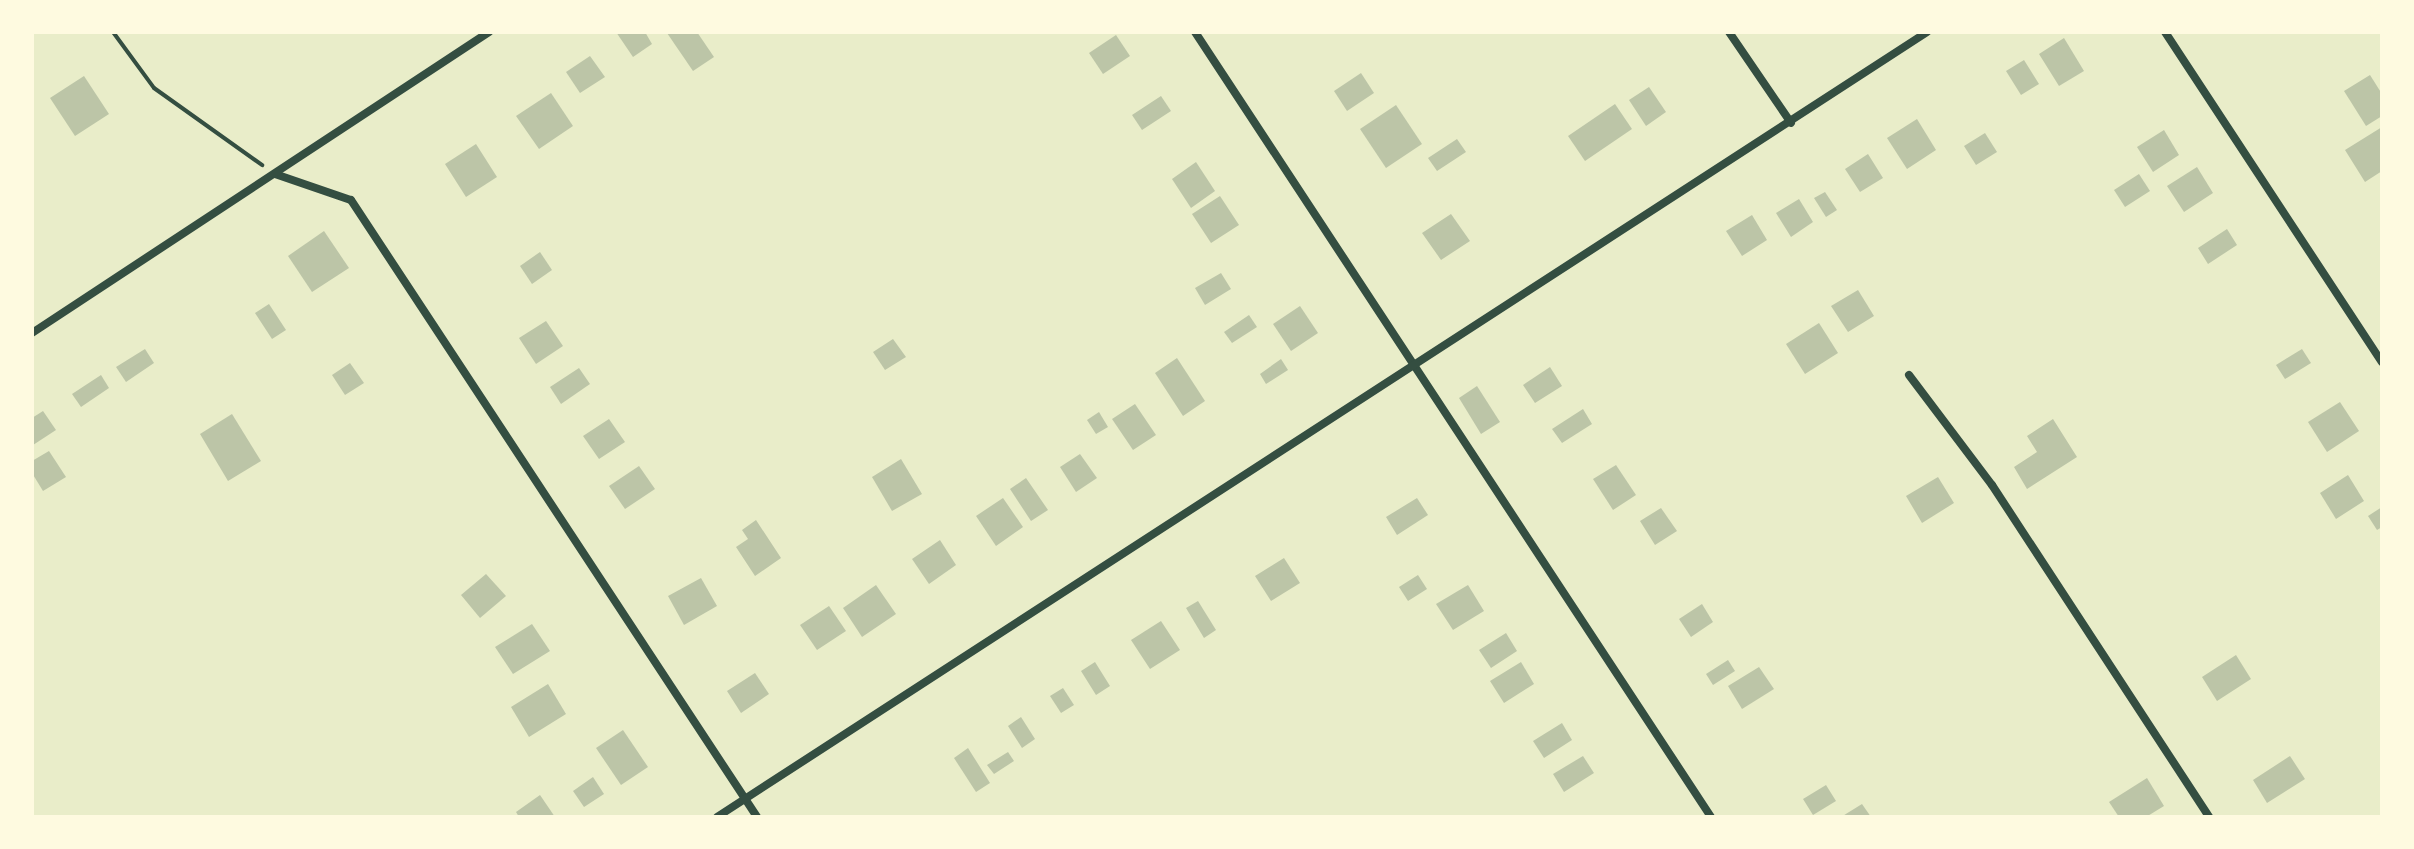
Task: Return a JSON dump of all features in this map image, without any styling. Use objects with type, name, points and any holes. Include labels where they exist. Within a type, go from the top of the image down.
[{"type":"street","points":[[32,333],[489,32]]},
{"type":"street","points":[[1195,32],[1412,369],[1711,817]]},
{"type":"street","points":[[1729,32],[1791,123]]},
{"type":"street","points":[[717,817],[1412,369],[1927,32]]},
{"type":"street","points":[[2165,32],[2382,362]]},
{"type":"street","points":[[275,174],[351,200],[757,817]]},
{"type":"street","points":[[1909,375],[1992,485],[2209,817]]},
{"type":"path","points":[[113,32],[154,88],[275,174]]},
{"type":"building","points":[[616,32],[645,32],[652,44],[633,57]]},
{"type":"building","points":[[697,32],[714,57],[693,71],[667,33]]},
{"type":"building","points":[[1116,35],[1130,56],[1103,74],[1089,53]]},
{"type":"building","points":[[2064,38],[2084,71],[2059,86],[2039,54]]},
{"type":"building","points":[[590,56],[605,77],[580,93],[566,72]]},
{"type":"building","points":[[2024,60],[2039,84],[2021,95],[2006,71]]},
{"type":"building","points":[[1361,73],[1374,93],[1347,111],[1334,91]]},
{"type":"building","points":[[2370,75],[2382,94],[2382,116],[2366,126],[2344,91]]},
{"type":"building","points":[[84,76],[109,114],[75,136],[50,98]]},
{"type":"building","points":[[1649,87],[1666,112],[1646,126],[1629,100]]},
{"type":"building","points":[[551,93],[573,126],[539,149],[516,116]]},
{"type":"building","points":[[1161,96],[1171,111],[1142,130],[1132,115]]},
{"type":"building","points":[[1615,104],[1632,129],[1585,161],[1568,136]]},
{"type":"building","points":[[1396,105],[1422,144],[1386,168],[1360,129]]},
{"type":"building","points":[[1917,119],[1936,150],[1907,169],[1887,138]]},
{"type":"building","points":[[2382,127],[2382,171],[2365,182],[2345,150]]},
{"type":"building","points":[[2164,130],[2179,155],[2153,172],[2137,147]]},
{"type":"building","points":[[1985,133],[1997,152],[1976,165],[1964,146]]},
{"type":"building","points":[[1457,139],[1466,152],[1437,171],[1428,158]]},
{"type":"building","points":[[476,144],[497,177],[466,197],[445,164]]},
{"type":"building","points":[[1868,154],[1883,178],[1860,192],[1845,169]]},
{"type":"building","points":[[1196,162],[1215,191],[1191,208],[1172,179]]},
{"type":"building","points":[[2197,167],[2213,193],[2184,212],[2167,186]]},
{"type":"building","points":[[2139,174],[2150,191],[2125,207],[2114,190]]},
{"type":"building","points":[[1825,192],[1837,210],[1826,217],[1814,198]]},
{"type":"building","points":[[1220,196],[1239,225],[1211,243],[1192,214]]},
{"type":"building","points":[[1799,199],[1813,222],[1791,237],[1776,213]]},
{"type":"building","points":[[1451,214],[1470,241],[1441,260],[1422,233]]},
{"type":"building","points":[[1752,215],[1767,240],[1742,256],[1726,231]]},
{"type":"building","points":[[2227,229],[2237,245],[2208,264],[2198,248]]},
{"type":"building","points":[[324,231],[349,268],[312,292],[288,256]]},
{"type":"building","points":[[540,252],[552,270],[532,284],[520,266]]},
{"type":"building","points":[[1221,273],[1231,289],[1205,305],[1195,288]]},
{"type":"building","points":[[1858,290],[1874,316],[1848,332],[1831,306]]},
{"type":"building","points":[[269,304],[286,330],[272,339],[255,313]]},
{"type":"building","points":[[1300,306],[1318,333],[1291,351],[1273,324]]},
{"type":"building","points":[[1249,315],[1257,327],[1232,343],[1224,332]]},
{"type":"building","points":[[546,321],[563,346],[536,364],[519,338]]},
{"type":"building","points":[[1819,323],[1838,353],[1805,374],[1786,344]]},
{"type":"building","points":[[893,339],[906,357],[885,370],[873,352]]},
{"type":"building","points":[[145,349],[154,363],[126,382],[116,367]]},
{"type":"building","points":[[2302,349],[2311,363],[2285,379],[2276,365]]},
{"type":"building","points":[[1177,358],[1205,401],[1183,416],[1155,373]]},
{"type":"building","points":[[1281,359],[1288,370],[1266,384],[1260,374]]},
{"type":"building","points":[[350,363],[364,383],[345,395],[332,375]]},
{"type":"building","points":[[1550,367],[1562,386],[1535,403],[1523,385]]},
{"type":"building","points":[[579,368],[590,384],[561,404],[550,387]]},
{"type":"building","points":[[101,375],[109,388],[81,407],[72,394]]},
{"type":"building","points":[[1477,386],[1500,422],[1481,434],[1459,398]]},
{"type":"building","points":[[2340,402],[2359,431],[2327,452],[2308,422]]},
{"type":"building","points":[[1135,404],[1156,435],[1133,450],[1112,419]]},
{"type":"building","points":[[1583,409],[1592,424],[1562,443],[1552,429]]},
{"type":"building","points":[[43,411],[56,430],[33,445],[32,418]]},
{"type":"building","points":[[1099,412],[1108,427],[1096,434],[1087,420]]},
{"type":"building","points":[[232,414],[261,461],[228,481],[200,434]]},
{"type":"building","points":[[609,419],[625,442],[599,459],[583,436]]},
{"type":"building","points":[[2053,419],[2077,457],[2027,489],[2014,467],[2037,452],[2027,436]]},
{"type":"building","points":[[49,451],[66,477],[43,491],[32,473],[32,461]]},
{"type":"building","points":[[1080,454],[1097,478],[1076,492],[1060,467]]},
{"type":"building","points":[[901,459],[922,494],[892,511],[872,477]]},
{"type":"building","points":[[1616,465],[1636,495],[1613,510],[1593,479]]},
{"type":"building","points":[[639,466],[655,489],[625,509],[609,486]]},
{"type":"building","points":[[2348,475],[2364,501],[2336,519],[2320,493]]},
{"type":"building","points":[[1938,477],[1954,503],[1922,523],[1906,496]]},
{"type":"building","points":[[1026,478],[1048,510],[1031,521],[1010,489]]},
{"type":"building","points":[[1003,498],[1023,527],[996,546],[976,516]]},
{"type":"building","points":[[1417,498],[1428,515],[1397,535],[1386,517]]},
{"type":"building","points":[[2382,507],[2382,527],[2377,530],[2368,516]]},
{"type":"building","points":[[1661,508],[1677,531],[1655,545],[1640,521]]},
{"type":"building","points":[[756,520],[781,558],[755,576],[736,547],[748,539],[742,530]]},
{"type":"building","points":[[940,540],[956,565],[929,584],[912,559]]},
{"type":"building","points":[[1284,558],[1300,583],[1271,601],[1255,576]]},
{"type":"building","points":[[486,574],[506,596],[480,618],[461,595]]},
{"type":"building","points":[[1418,575],[1427,589],[1408,601],[1399,587]]},
{"type":"building","points":[[701,578],[717,606],[684,625],[668,596]]},
{"type":"building","points":[[876,585],[896,614],[862,637],[843,608]]},
{"type":"building","points":[[1468,585],[1484,611],[1453,630],[1436,604]]},
{"type":"building","points":[[1198,601],[1216,630],[1204,638],[1186,608]]},
{"type":"building","points":[[1702,604],[1713,622],[1691,637],[1679,619]]},
{"type":"building","points":[[829,606],[846,631],[817,650],[800,625]]},
{"type":"building","points":[[1161,621],[1180,650],[1150,669],[1131,640]]},
{"type":"building","points":[[532,624],[550,651],[513,674],[495,647]]},
{"type":"building","points":[[1506,633],[1517,651],[1491,668],[1479,650]]},
{"type":"building","points":[[2236,655],[2251,679],[2217,701],[2202,677]]},
{"type":"building","points":[[1728,660],[1735,671],[1713,685],[1706,674]]},
{"type":"building","points":[[1095,662],[1110,686],[1096,695],[1081,671]]},
{"type":"building","points":[[1521,662],[1534,684],[1504,703],[1490,681]]},
{"type":"building","points":[[1759,667],[1774,689],[1742,709],[1728,686]]},
{"type":"building","points":[[755,673],[769,694],[741,713],[727,691]]},
{"type":"building","points":[[548,684],[566,714],[529,737],[511,707]]},
{"type":"building","points":[[1063,688],[1074,705],[1061,713],[1050,696]]},
{"type":"building","points":[[1021,717],[1035,739],[1022,748],[1008,726]]},
{"type":"building","points":[[1562,723],[1572,740],[1544,758],[1533,741]]},
{"type":"building","points":[[623,730],[648,767],[621,785],[596,748]]},
{"type":"building","points":[[968,748],[990,783],[976,792],[954,758]]},
{"type":"building","points":[[1008,752],[1014,761],[994,774],[987,765]]},
{"type":"building","points":[[1583,756],[1594,773],[1564,792],[1553,774]]},
{"type":"building","points":[[2290,756],[2305,779],[2267,803],[2253,780]]},
{"type":"building","points":[[593,777],[604,794],[584,807],[573,791]]},
{"type":"building","points":[[2147,778],[2164,806],[2146,817],[2119,817],[2109,802]]},
{"type":"building","points":[[1826,785],[1836,801],[1813,815],[1803,799]]},
{"type":"building","points":[[540,795],[555,817],[519,817],[516,812]]},
{"type":"building","points":[[1862,804],[1871,817],[1841,817]]}]
